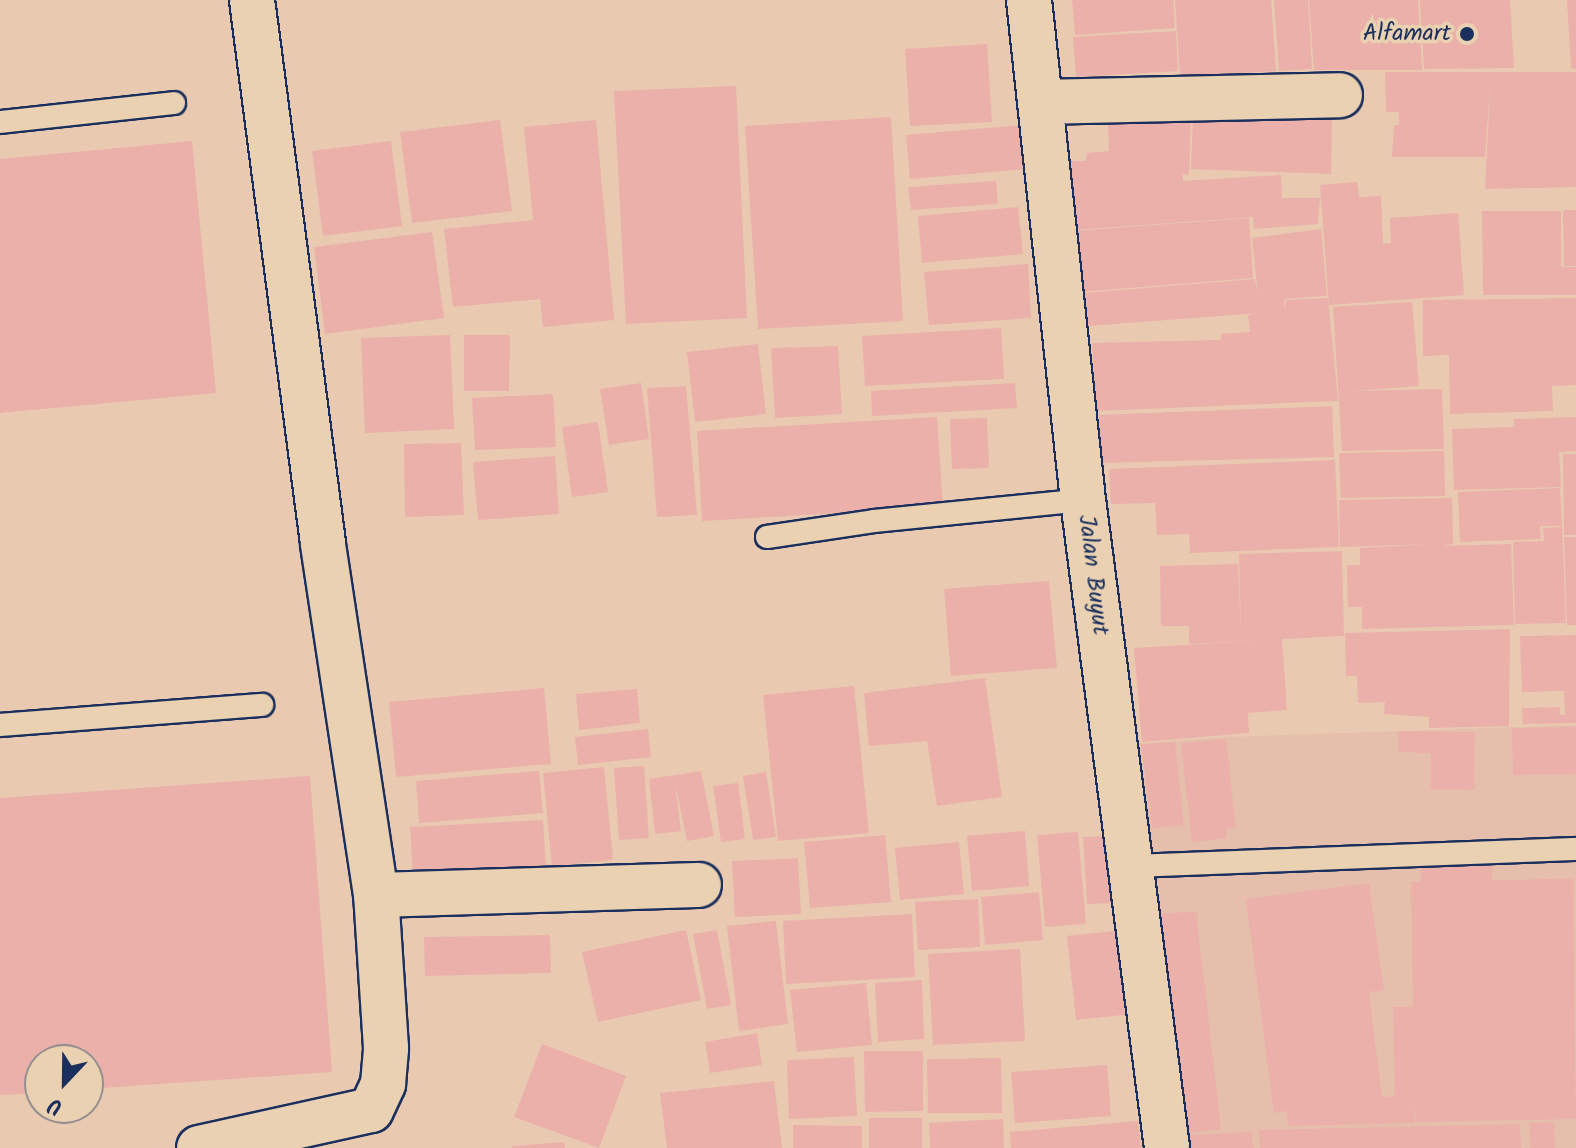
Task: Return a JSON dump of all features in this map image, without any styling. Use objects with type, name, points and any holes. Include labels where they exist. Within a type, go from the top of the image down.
[{"type":"street","points":[[199,1148],[371,1110],[383,1084],[386,1048],[376,895],[323,543],[252,0]]},
{"type":"street","name":"Jalan Buyut","points":[[1029,0],[1083,500],[1167,1148]]},
{"type":"street","points":[[1040,102],[1340,95]]},
{"type":"street","points":[[376,895],[699,885]]},
{"type":"lane","points":[[0,122],[174,103]]},
{"type":"lane","points":[[767,537],[874,521],[1083,500]]},
{"type":"lane","points":[[0,725],[262,705]]},
{"type":"lane","points":[[1131,866],[1576,849]]},
{"type":"shaded area","points":[[1576,725],[1576,1148],[1186,1148],[1135,744],[1226,737]]},
{"type":"building","points":[[1072,0],[1173,0],[1175,28],[1075,35]]},
{"type":"building","points":[[1175,0],[1271,0],[1276,71],[1180,77]]},
{"type":"building","points":[[1274,0],[1308,0],[1312,69],[1279,71]]},
{"type":"building","points":[[1309,0],[1418,0],[1422,70],[1314,70]]},
{"type":"building","name":"Alfamart","points":[[1420,0],[1510,0],[1514,68],[1424,69]]},
{"type":"building","points":[[1567,0],[1576,0],[1576,69],[1571,68]]},
{"type":"building","points":[[1176,31],[1178,71],[1076,77],[1073,37]]},
{"type":"building","points":[[987,44],[992,122],[910,126],[905,49]]},
{"type":"building","points":[[1385,72],[1576,72],[1576,187],[1485,189],[1491,75],[1485,157],[1392,157],[1394,125],[1399,125],[1399,112],[1386,112]]},
{"type":"building","points":[[736,86],[747,318],[626,324],[614,91]]},
{"type":"building","points":[[1193,114],[1332,118],[1331,174],[1191,169]]},
{"type":"building","points":[[1191,115],[1189,175],[1183,174],[1183,181],[1281,175],[1282,198],[1320,198],[1318,224],[1254,229],[1253,217],[1074,230],[1070,161],[1086,161],[1087,153],[1109,151],[1108,121]]},
{"type":"building","points":[[891,117],[903,321],[758,329],[745,126]]},
{"type":"building","points":[[500,120],[512,211],[412,223],[400,132]]},
{"type":"building","points":[[596,120],[614,320],[543,327],[540,299],[453,307],[444,229],[533,220],[524,127]]},
{"type":"building","points":[[1024,125],[1028,169],[910,179],[906,135]]},
{"type":"building","points":[[192,141],[216,393],[0,413],[0,159]]},
{"type":"building","points":[[391,141],[402,226],[323,236],[312,151]]},
{"type":"building","points":[[996,181],[998,204],[911,210],[908,187]]},
{"type":"building","points":[[1357,182],[1359,197],[1381,196],[1383,244],[1391,243],[1390,218],[1458,213],[1464,295],[1329,305],[1320,185]]},
{"type":"building","points":[[1018,207],[1023,254],[922,263],[918,216]]},
{"type":"building","points":[[1563,210],[1576,210],[1576,266],[1564,266]]},
{"type":"building","points":[[1482,211],[1561,211],[1561,267],[1576,267],[1576,295],[1483,295]]},
{"type":"building","points":[[1249,218],[1253,278],[1080,292],[1073,231]]},
{"type":"building","points":[[1321,229],[1327,296],[1284,299],[1285,310],[1286,300],[1328,298],[1338,401],[1096,411],[1092,343],[1221,340],[1221,334],[1250,332],[1248,315],[1260,313],[1087,326],[1084,293],[1255,279],[1258,295],[1252,238]]},
{"type":"building","points":[[432,232],[444,318],[325,334],[314,247]]},
{"type":"building","points":[[1028,264],[1031,318],[929,325],[924,272]]},
{"type":"building","points":[[1576,298],[1576,385],[1552,386],[1553,411],[1450,414],[1449,355],[1423,356],[1423,300]]},
{"type":"building","points":[[1412,302],[1419,386],[1351,391],[1442,389],[1444,449],[1342,451],[1333,307]]},
{"type":"building","points":[[1001,328],[1004,379],[865,386],[862,336]]},
{"type":"building","points":[[450,335],[454,429],[365,433],[361,338]]},
{"type":"building","points":[[464,335],[510,335],[509,391],[464,391]]},
{"type":"building","points":[[758,344],[766,414],[695,422],[687,352]]},
{"type":"building","points":[[838,346],[842,414],[775,418],[771,348]]},
{"type":"building","points":[[641,383],[649,439],[609,445],[600,389]]},
{"type":"building","points":[[1015,383],[1017,408],[872,416],[871,391]]},
{"type":"building","points":[[686,386],[697,515],[657,517],[647,388]]},
{"type":"building","points":[[553,394],[556,447],[475,450],[472,398]]},
{"type":"building","points":[[1332,406],[1334,457],[1101,463],[1099,415]]},
{"type":"building","points":[[937,417],[943,507],[702,521],[697,431]]},
{"type":"building","points":[[1576,417],[1576,451],[1559,452],[1561,487],[1454,490],[1452,429],[1514,427],[1514,419]]},
{"type":"building","points":[[987,418],[989,468],[952,469],[950,419]]},
{"type":"building","points":[[598,422],[608,492],[572,497],[562,427]]},
{"type":"building","points":[[461,443],[464,515],[405,517],[404,444]]},
{"type":"building","points":[[1444,451],[1445,496],[1341,498],[1339,453]]},
{"type":"building","points":[[1563,454],[1576,454],[1576,535],[1564,535]]},
{"type":"building","points":[[555,456],[559,514],[478,520],[473,462]]},
{"type":"building","points":[[1335,460],[1339,547],[1190,553],[1189,534],[1157,535],[1155,503],[1111,504],[1109,469]]},
{"type":"building","points":[[1560,488],[1562,526],[1540,526],[1541,539],[1460,542],[1458,492]]},
{"type":"building","points":[[1452,498],[1453,544],[1441,546],[1511,544],[1514,625],[1362,629],[1362,607],[1348,607],[1347,565],[1360,565],[1360,548],[1433,544],[1340,547],[1339,500]]},
{"type":"building","points":[[1562,527],[1566,623],[1515,624],[1513,542],[1544,541],[1543,528]]},
{"type":"building","points":[[1564,537],[1576,537],[1576,625],[1567,625]]},
{"type":"building","points":[[1342,551],[1344,636],[1282,639],[1287,710],[1248,713],[1249,733],[1142,742],[1134,648],[1272,640],[1189,644],[1189,626],[1161,626],[1160,566],[1238,564],[1241,633],[1239,554]]},
{"type":"building","points":[[1049,581],[1057,668],[951,676],[944,589]]},
{"type":"building","points":[[1510,629],[1509,726],[1429,728],[1429,717],[1384,714],[1385,702],[1358,703],[1357,676],[1346,676],[1345,633]]},
{"type":"building","points":[[1576,635],[1576,723],[1523,724],[1522,708],[1560,707],[1560,715],[1565,715],[1564,691],[1522,692],[1520,636]]},
{"type":"building","points":[[985,678],[1002,797],[937,806],[927,741],[869,746],[864,693]]},
{"type":"building","points":[[854,686],[869,833],[778,841],[763,695]]},
{"type":"building","points":[[544,688],[551,764],[396,777],[389,702]]},
{"type":"building","points":[[637,689],[640,723],[579,730],[576,694]]},
{"type":"building","points":[[1576,727],[1576,774],[1513,775],[1512,728]]},
{"type":"building","points":[[648,729],[651,757],[578,765],[575,737]]},
{"type":"building","points":[[1398,731],[1475,732],[1474,790],[1431,789],[1431,753],[1398,752]]},
{"type":"building","points":[[1226,739],[1236,828],[1226,829],[1226,838],[1192,842],[1181,743]]},
{"type":"building","points":[[1175,742],[1184,825],[1152,828],[1141,744]]},
{"type":"building","points":[[644,766],[649,838],[619,840],[614,768]]},
{"type":"building","points":[[604,767],[613,860],[552,866],[543,773]]},
{"type":"building","points":[[539,771],[543,813],[419,823],[416,781]]},
{"type":"building","points":[[701,771],[714,836],[687,841],[675,783],[681,831],[655,834],[649,779]]},
{"type":"building","points":[[766,772],[776,837],[753,840],[743,776]]},
{"type":"building","points":[[310,776],[332,1072],[104,1088],[104,1044],[24,1044],[24,1094],[0,1095],[0,798]]},
{"type":"building","points":[[738,783],[745,839],[721,842],[713,786]]},
{"type":"building","points":[[543,820],[546,866],[413,873],[410,827]]},
{"type":"building","points":[[1025,831],[1029,886],[972,891],[967,836]]},
{"type":"building","points":[[1078,832],[1086,924],[1045,927],[1037,835]]},
{"type":"building","points":[[885,835],[891,902],[810,908],[804,842]]},
{"type":"building","points":[[1109,836],[1114,903],[1087,904],[1083,837]]},
{"type":"building","points":[[959,842],[964,894],[900,900],[895,848]]},
{"type":"building","points":[[798,858],[801,914],[735,917],[732,861]]},
{"type":"building","points":[[1492,859],[1492,880],[1573,879],[1576,1119],[1416,1122],[1414,1100],[1415,1123],[1288,1126],[1287,1111],[1274,1113],[1246,899],[1369,883],[1384,990],[1369,992],[1382,1097],[1395,1096],[1393,1007],[1413,1007],[1411,881],[1421,882],[1420,861]]},
{"type":"building","points":[[1039,892],[1043,940],[985,945],[981,897]]},
{"type":"building","points":[[978,899],[980,947],[918,950],[915,902]]},
{"type":"building","points":[[1196,911],[1221,1129],[1186,1133],[1161,914]]},
{"type":"building","points":[[912,914],[915,977],[786,984],[783,921]]},
{"type":"building","points":[[776,921],[788,1024],[739,1031],[727,926]]},
{"type":"building","points":[[1133,929],[1142,1013],[1076,1020],[1067,936]]},
{"type":"building","points":[[686,930],[701,1000],[598,1022],[582,952]]},
{"type":"building","points":[[717,930],[731,1005],[707,1009],[693,934]]},
{"type":"building","points":[[550,935],[551,973],[425,976],[424,937]]},
{"type":"building","points":[[1020,949],[1025,1041],[933,1045],[928,954]]},
{"type":"building","points":[[922,980],[924,1039],[878,1042],[875,983]]},
{"type":"building","points":[[866,983],[872,1045],[797,1052],[790,990]]},
{"type":"building","points":[[757,1033],[762,1065],[710,1073],[705,1042]]},
{"type":"building","points":[[542,1044],[626,1076],[599,1148],[514,1117]]},
{"type":"building","points":[[864,1051],[923,1051],[923,1111],[865,1112]]},
{"type":"building","points":[[854,1057],[857,1116],[789,1119],[787,1060]]},
{"type":"building","points":[[1001,1058],[1002,1113],[928,1113],[927,1059]]},
{"type":"building","points":[[1107,1065],[1111,1116],[1015,1123],[1011,1072]]},
{"type":"building","points":[[774,1081],[782,1148],[667,1148],[660,1093]]},
{"type":"building","points":[[869,1118],[922,1118],[922,1148],[869,1148]]},
{"type":"building","points":[[1003,1119],[1004,1148],[930,1148],[929,1123]]},
{"type":"building","points":[[1138,1121],[1141,1148],[1011,1148],[1010,1132]]},
{"type":"building","points":[[1554,1122],[1555,1148],[1531,1148],[1529,1123]]},
{"type":"building","points":[[1520,1124],[1521,1148],[1260,1148],[1259,1130]]},
{"type":"building","points":[[793,1125],[862,1126],[862,1148],[793,1148]]},
{"type":"building","points":[[1252,1132],[1253,1148],[1188,1148],[1187,1135]]},
{"type":"building","points":[[564,1142],[565,1148],[512,1148],[512,1146]]},
{"type":"place","name":"Alfamart","points":[[1467,34]]}]
